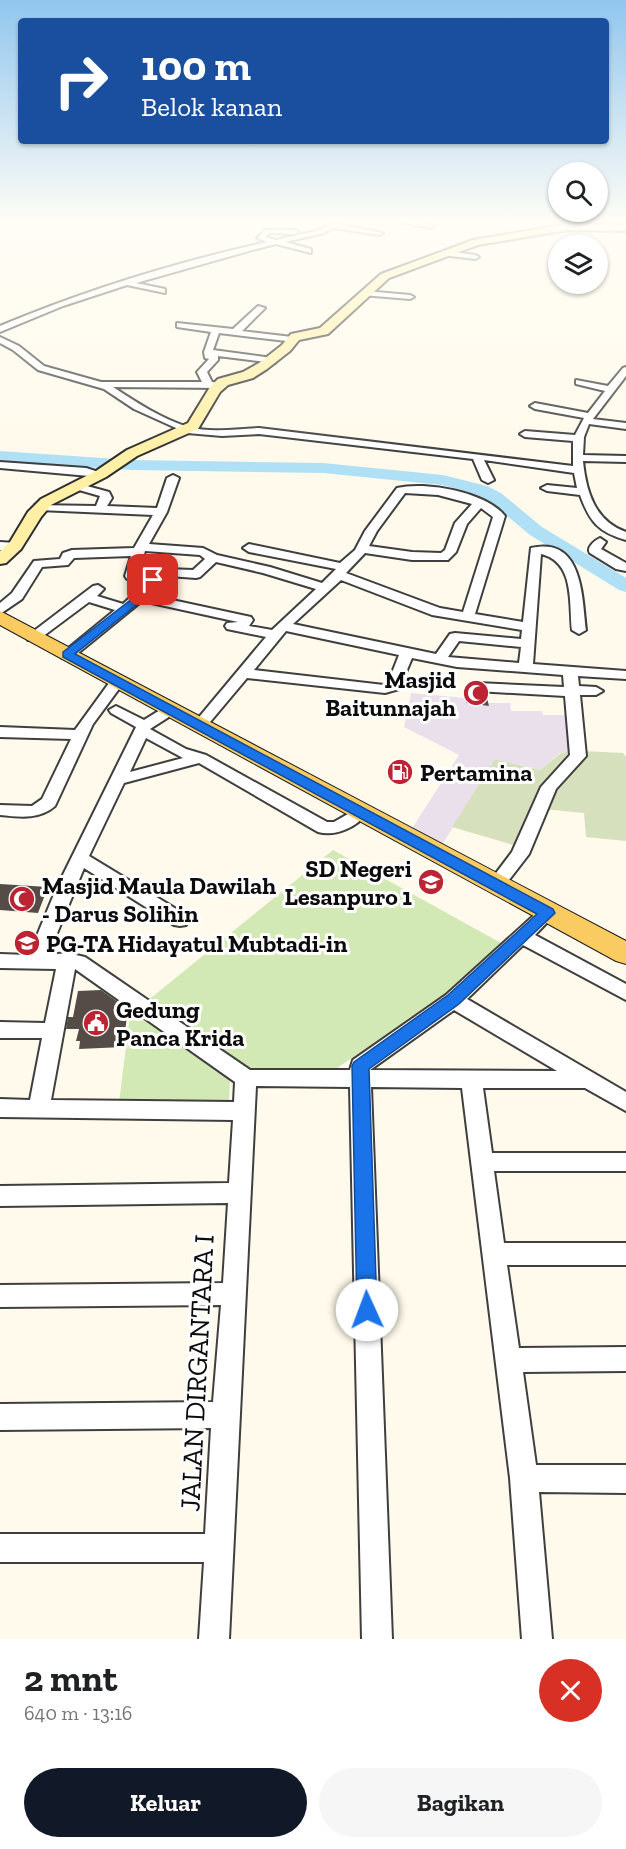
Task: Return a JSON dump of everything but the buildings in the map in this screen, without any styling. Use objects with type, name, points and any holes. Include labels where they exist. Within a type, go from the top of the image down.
[{"type":"main road","points":[[0,617],[33,637],[626,954]]},
{"type":"street","points":[[0,328],[74,299]]},
{"type":"street","points":[[0,559],[39,507],[54,496],[100,474],[132,453],[195,425],[215,390],[221,385],[248,375],[272,361],[298,336],[324,331],[358,299]]},
{"type":"street","points":[[236,332],[261,308]]},
{"type":"street","points":[[208,384],[202,372],[215,358],[207,356],[214,330],[222,318]]},
{"type":"street","points":[[180,325],[236,332],[289,344]]},
{"type":"street","points":[[0,340],[16,348],[41,368],[50,372],[116,390],[137,407],[183,431],[222,433],[259,431],[578,470]]},
{"type":"street","points":[[242,344],[248,342],[289,344]]},
{"type":"street","points":[[208,352],[272,361]]},
{"type":"street","points":[[626,370],[588,418],[578,438],[577,458],[583,492],[601,525],[626,536]]},
{"type":"street","points":[[579,382],[612,390]]},
{"type":"street","points":[[99,384],[221,385]]},
{"type":"street","points":[[535,406],[626,426]]},
{"type":"street","points":[[525,434],[578,438]]},
{"type":"street","points":[[477,456],[488,480]]},
{"type":"street","points":[[577,458],[626,459]]},
{"type":"street","points":[[0,465],[100,474]]},
{"type":"street","points":[[132,573],[139,550],[161,512],[173,478]]},
{"type":"street","points":[[76,486],[105,494],[106,498],[99,511]]},
{"type":"street","points":[[200,725],[279,631],[361,549],[370,531],[401,490],[427,488],[439,490],[497,511],[499,516],[468,617]]},
{"type":"street","points":[[548,488],[583,492]]},
{"type":"street","points":[[361,549],[444,556],[450,552],[461,523],[478,503]]},
{"type":"street","points":[[39,507],[161,512]]},
{"type":"street","points":[[600,542],[594,550],[620,566],[626,567]]},
{"type":"street","points":[[249,548],[341,571],[421,607],[529,627]]},
{"type":"street","points":[[526,667],[534,553],[540,549],[554,554],[572,571],[579,630]]},
{"type":"street","points":[[0,610],[17,596],[37,564],[63,562],[69,555],[80,554],[139,550],[203,552],[213,558],[266,570],[324,588]]},
{"type":"street","points":[[132,573],[196,574],[213,558]]},
{"type":"street","points":[[67,655],[140,597],[152,583],[152,578],[132,573]]},
{"type":"street","points":[[33,637],[92,593],[125,609]]},
{"type":"street","points":[[140,597],[246,620],[241,628]]},
{"type":"street","points":[[214,623],[279,631],[501,668],[526,667],[626,675]]},
{"type":"street","points":[[440,659],[454,637],[527,644]]},
{"type":"street","points":[[242,673],[385,689],[394,686],[407,652]]},
{"type":"street","points":[[496,885],[520,854],[549,787],[578,756],[570,691],[570,670]]},
{"type":"street","points":[[0,810],[34,812],[45,807],[80,735],[117,682]]},
{"type":"street","points":[[477,687],[596,691]]},
{"type":"street","points":[[116,710],[181,752],[201,758],[324,828],[338,827],[360,812]]},
{"type":"street","points":[[36,960],[66,887],[143,728],[170,710]]},
{"type":"street","points":[[0,732],[80,735]]},
{"type":"street","points":[[117,780],[201,758]]},
{"type":"street","points":[[81,859],[180,920]]},
{"type":"street","points":[[377,1639],[360,1066],[453,1000],[547,913]]},
{"type":"street","points":[[523,937],[626,993]]},
{"type":"street","points":[[39,1108],[67,960]]},
{"type":"street","points":[[0,961],[67,960],[78,962],[246,1078],[589,1080]]},
{"type":"street","points":[[453,1000],[626,1102]]},
{"type":"street","points":[[0,1030],[54,1031]]},
{"type":"street","name":"JALAN DIRGANTARA I","points":[[214,1639],[246,1078]]},
{"type":"street","points":[[471,1080],[524,1478],[537,1639]]},
{"type":"street","points":[[0,1108],[243,1111]]},
{"type":"street","points":[[483,1162],[626,1162]]},
{"type":"street","points":[[0,1196],[238,1193]]},
{"type":"street","points":[[495,1254],[626,1254]]},
{"type":"street","points":[[0,1296],[234,1294]]},
{"type":"street","points":[[508,1360],[626,1359]]},
{"type":"street","points":[[0,1417],[225,1415]]},
{"type":"street","points":[[524,1478],[626,1479]]},
{"type":"street","points":[[0,1548],[218,1548]]},
{"type":"shaded area","points":[[411,693],[465,698],[466,703],[489,706],[488,703],[510,703],[511,711],[542,711],[543,715],[571,715],[575,750],[560,753],[540,770],[495,759],[442,845],[411,830],[459,755],[404,727]]},
{"type":"green space","points":[[575,750],[520,847],[452,827],[495,759],[540,770],[561,753]]},
{"type":"green space","points":[[582,751],[623,753],[626,757],[626,841],[586,837],[584,813],[542,809]]},
{"type":"green space","points":[[333,850],[501,943],[447,994],[337,1068],[328,1071],[246,1069],[146,1002]]},
{"type":"green space","points":[[131,1006],[230,1078],[229,1101],[227,1103],[119,1103]]},
{"type":"waterway","points":[[0,456],[132,465],[323,468],[443,480],[481,490],[495,497],[536,531],[626,586]]},
{"type":"place","name":"Masjid Baitunnajah","points":[[476,693]]},
{"type":"place","name":"Pertamina","points":[[400,772]]},
{"type":"place","name":"SD Negeri Lesanpuro 1","points":[[431,882]]},
{"type":"place","name":"Masjid Maula Dawilah - Darus Solihin","points":[[22,899]]},
{"type":"place","name":"PG-TA Hidayatul Mubtadi-in","points":[[27,943]]},
{"type":"place","name":"Gedung Panca Krida","points":[[96,1023]]},
{"type":"route","points":[[153,580],[140,597],[67,655],[547,913],[453,1000],[360,1066],[367,1310]]}]
